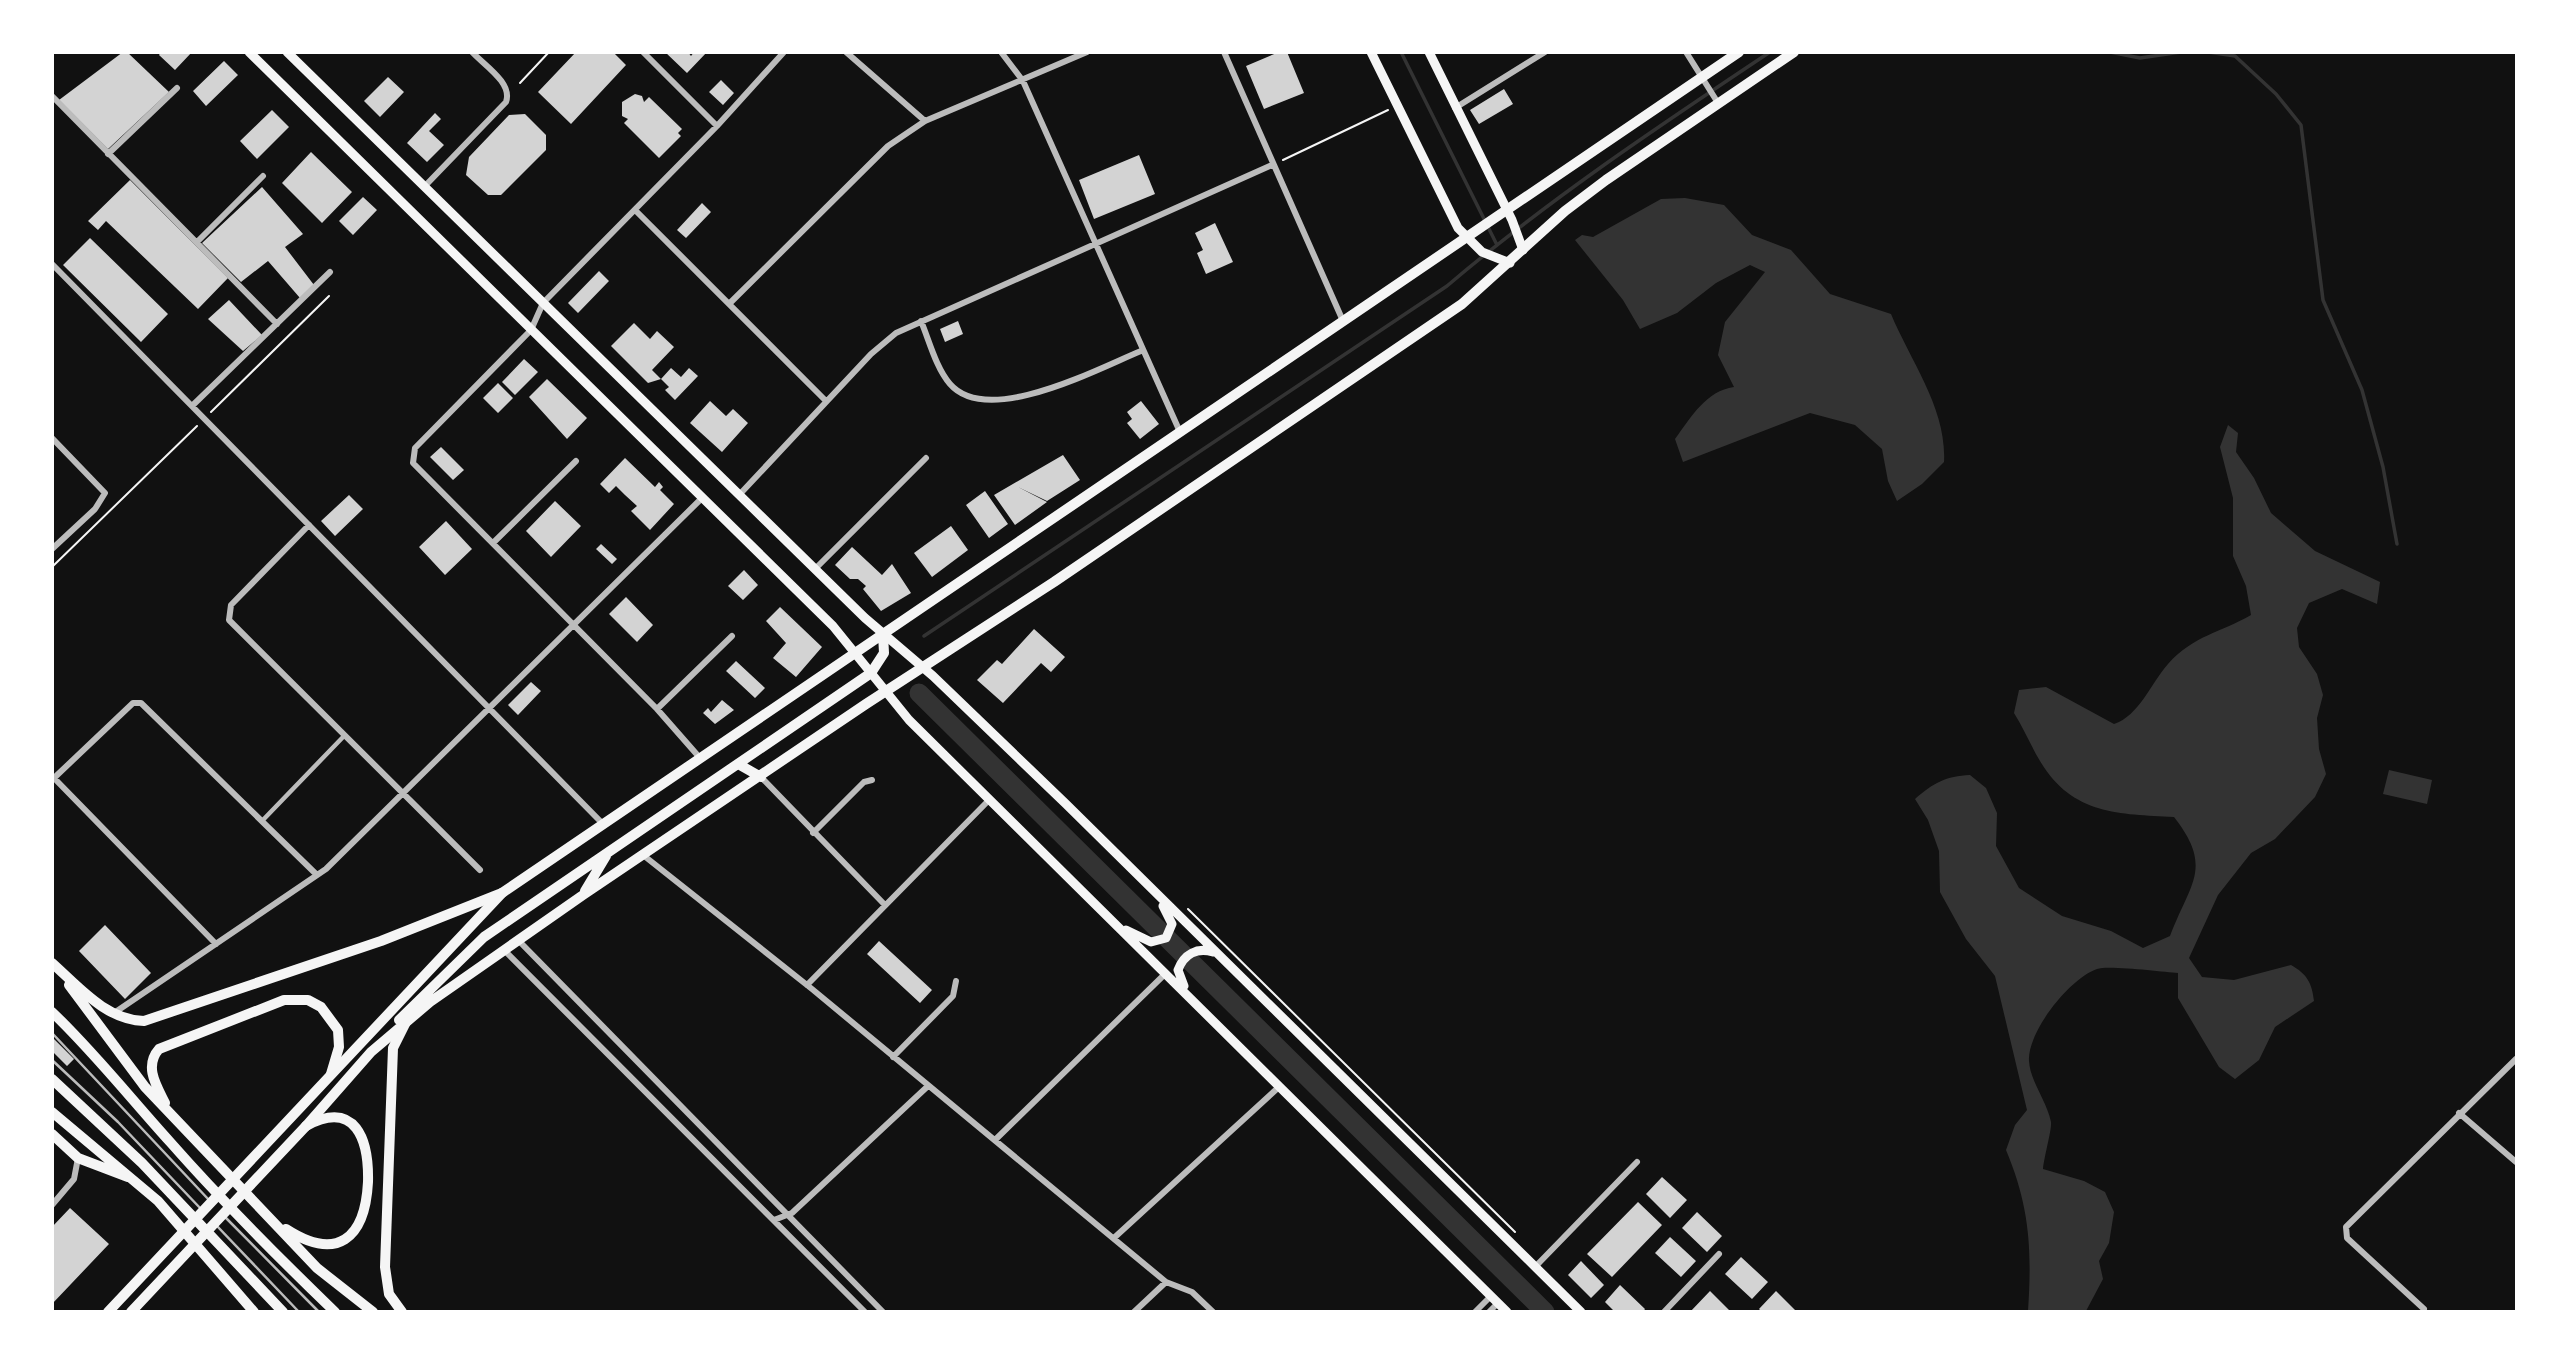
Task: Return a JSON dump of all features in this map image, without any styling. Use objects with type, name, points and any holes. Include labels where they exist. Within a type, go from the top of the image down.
[{"type":"highway","points":[[52,964],[91,998],[114,1013],[134,1020],[158,1018],[381,941],[502,893]]},
{"type":"highway","points":[[52,964],[120,1057],[171,1114],[330,1281],[373,1311]]},
{"type":"highway","points":[[171,1114],[152,1077],[153,1058],[159,1049],[284,1000],[308,1000],[330,1016],[338,1030],[339,1047],[331,1074]]},
{"type":"highway","points":[[52,1012],[90,1048],[170,1143],[254,1232],[335,1311]]},
{"type":"highway","points":[[402,1311],[388,1294],[385,1267],[393,1048],[405,1022]]},
{"type":"highway","points":[[52,1079],[142,1163],[283,1311]]},
{"type":"highway","points":[[52,1112],[134,1179],[166,1211],[254,1311]]},
{"type":"highway","points":[[263,1211],[300,1238],[323,1246],[348,1238],[362,1219],[367,1205],[369,1157],[363,1137],[351,1123],[339,1117],[321,1118],[306,1126]]},
{"type":"highway","points":[[52,1134],[78,1158],[134,1179]]},
{"type":"highway","points":[[232,1285],[244,1311]]},
{"type":"main road","points":[[249,52],[833,626],[885,692],[989,800],[1507,1311]]},
{"type":"main road","points":[[287,52],[815,569],[883,634],[923,667],[1581,1311]]},
{"type":"main road","points":[[1371,52],[1458,229],[1470,242],[1492,257],[1510,262]]},
{"type":"main road","points":[[1429,52],[1522,245]]},
{"type":"main road","points":[[108,1311],[502,893],[1343,321],[1470,242],[1477,233],[1498,219],[1510,216],[1704,82],[1739,52]]},
{"type":"main road","points":[[371,1052],[405,1022],[583,895],[1462,304],[1510,262],[1522,245],[1605,180],[1715,99],[1794,52]]},
{"type":"main road","points":[[134,1309],[306,1126],[425,992],[484,937],[871,673],[884,653],[883,634]]},
{"type":"main road","points":[[738,764],[761,777]]},
{"type":"main road","points":[[583,895],[608,852]]},
{"type":"main road","points":[[1115,923],[1151,942],[1166,938],[1172,929],[1171,919],[1147,885]]},
{"type":"main road","points":[[1200,1007],[1185,987],[1178,970],[1189,954],[1202,950],[1217,954]]},
{"type":"street","points":[[424,187],[502,107],[508,96],[504,84],[472,52]]},
{"type":"street","points":[[643,52],[717,126]]},
{"type":"street","points":[[700,758],[657,709],[413,463],[415,448],[531,330],[543,303],[717,126],[784,52]]},
{"type":"street","points":[[846,52],[925,121]]},
{"type":"street","points":[[1002,52],[1023,81],[1180,432]]},
{"type":"street","points":[[729,304],[888,146],[925,121],[1087,52]]},
{"type":"street","points":[[1224,52],[1343,321]]},
{"type":"street","points":[[1455,108],[1545,52]]},
{"type":"street","points":[[1686,52],[1715,99]]},
{"type":"street","points":[[108,153],[177,88]]},
{"type":"street","points":[[52,96],[277,324]]},
{"type":"street","points":[[740,494],[826,401],[896,333],[1095,247],[1272,165]]},
{"type":"street","points":[[197,242],[263,176]]},
{"type":"street","points":[[635,210],[826,401]]},
{"type":"street","points":[[52,264],[603,824]]},
{"type":"street","points":[[193,405],[330,272]]},
{"type":"street","points":[[920,321],[948,382],[977,400],[1026,397],[1142,351]]},
{"type":"street","points":[[52,438],[105,493],[95,509],[52,549]]},
{"type":"street","points":[[815,569],[926,458]]},
{"type":"street","points":[[493,543],[576,461]]},
{"type":"street","points":[[114,1013],[317,875],[403,794],[702,498]]},
{"type":"street","points":[[309,525],[232,605],[228,615],[232,625],[480,870]]},
{"type":"street","points":[[657,709],[732,636]]},
{"type":"street","points":[[216,944],[53,777],[133,703],[141,703],[317,875]]},
{"type":"street","points":[[262,821],[344,736]]},
{"type":"street","points":[[761,777],[884,904]]},
{"type":"street","points":[[813,833],[864,782],[872,780]]},
{"type":"street","points":[[807,985],[989,800]]},
{"type":"street","points":[[643,855],[807,985],[1115,1237],[1166,1282],[1192,1292],[1213,1311]]},
{"type":"street","points":[[518,940],[883,1311]]},
{"type":"street","points":[[504,950],[866,1311]]},
{"type":"street","points":[[995,1140],[1166,973]]},
{"type":"street","points":[[893,1057],[953,996],[956,981]]},
{"type":"street","points":[[2424,1309],[2347,1238],[2346,1227],[2516,1059]]},
{"type":"street","points":[[774,1220],[788,1217],[928,1086]]},
{"type":"street","points":[[1115,1237],[1280,1086]]},
{"type":"street","points":[[2459,1113],[2516,1162]]},
{"type":"street","points":[[52,1205],[74,1179],[78,1158]]},
{"type":"street","points":[[1535,1266],[1637,1162]]},
{"type":"street","points":[[1664,1311],[1719,1254]]},
{"type":"street","points":[[1134,1311],[1166,1282]]},
{"type":"street","points":[[102,1311],[124,1293]]},
{"type":"street","points":[[1475,1311],[1495,1299]]},
{"type":"street","points":[[1489,1311],[1495,1299]]},
{"type":"lane","points":[[52,1033],[265,1259],[320,1311]]},
{"type":"lane","points":[[52,1060],[118,1122],[204,1213]]},
{"type":"lane","points":[[214,1223],[299,1311]]},
{"type":"path","points":[[520,83],[549,52]]},
{"type":"path","points":[[1272,165],[1398,105]]},
{"type":"path","points":[[52,567],[329,296]]},
{"type":"shaded area","points":[[1685,198],[1724,205],[1752,235],[1791,250],[1830,294],[1891,314],[1926,386],[1940,423],[1944,462],[1922,484],[1897,501],[1888,481],[1882,449],[1855,425],[1810,413],[1683,462],[1675,439],[1708,399],[1724,389],[1734,387],[1718,355],[1725,322],[1765,272],[1750,265],[1716,283],[1677,313],[1640,329],[1623,300],[1575,240],[1582,235],[1593,237],[1661,199]]},
{"type":"shaded area","points":[[2228,425],[2238,433],[2236,452],[2254,478],[2271,513],[2315,551],[2380,582],[2377,604],[2342,589],[2309,603],[2297,628],[2299,647],[2317,674],[2323,695],[2317,718],[2319,749],[2326,774],[2315,797],[2275,839],[2251,853],[2218,895],[2189,958],[2202,977],[2234,980],[2291,965],[2308,980],[2314,1001],[2275,1027],[2259,1060],[2235,1079],[2219,1067],[2178,998],[2178,973],[2124,968],[2097,969],[2086,974],[2063,994],[2043,1022],[2030,1049],[2030,1069],[2051,1122],[2043,1169],[2084,1181],[2105,1192],[2114,1212],[2109,1243],[2099,1261],[2103,1279],[2086,1311],[2028,1311],[2028,1229],[2020,1191],[2006,1150],[2015,1125],[2027,1110],[1995,976],[1966,939],[1940,892],[1939,851],[1928,820],[1915,799],[1940,781],[1970,775],[1986,788],[1997,813],[1996,846],[2019,888],[2062,916],[2111,931],[2143,948],[2170,936],[2191,889],[2196,863],[2186,835],[2174,817],[2134,815],[2082,802],[2053,779],[2014,713],[2019,690],[2046,687],[2114,724],[2138,707],[2178,654],[2198,640],[2251,615],[2246,586],[2233,556],[2233,498],[2220,447]]},
{"type":"shaded area","points":[[2389,770],[2432,780],[2427,804],[2383,794]]},
{"type":"building","points":[[123,52],[127,52],[169,92],[108,149],[59,100]]},
{"type":"building","points":[[161,52],[192,52],[175,70],[159,55]]},
{"type":"building","points":[[576,52],[613,52],[626,65],[571,124],[538,92]]},
{"type":"building","points":[[665,52],[688,52],[691,56],[694,52],[707,52],[687,73]]},
{"type":"building","points":[[1279,52],[1287,52],[1304,93],[1264,109],[1246,66]]},
{"type":"building","points":[[224,61],[238,75],[206,106],[193,91]]},
{"type":"building","points":[[388,77],[404,92],[380,117],[364,101]]},
{"type":"building","points":[[721,80],[734,93],[723,105],[709,92]]},
{"type":"building","points":[[1504,89],[1513,104],[1479,124],[1470,110]]},
{"type":"building","points":[[635,94],[642,96],[644,102],[649,97],[682,129],[678,133],[681,136],[659,158],[624,123],[628,119],[622,116],[622,102]]},
{"type":"building","points":[[272,110],[289,127],[257,159],[240,141]]},
{"type":"building","points":[[435,113],[441,119],[429,131],[444,145],[427,162],[407,143]]},
{"type":"building","points":[[525,114],[546,135],[546,150],[501,195],[488,195],[466,175],[469,157],[509,115]]},
{"type":"building","points":[[311,152],[352,192],[322,223],[282,183]]},
{"type":"building","points":[[1139,155],[1155,194],[1094,219],[1079,180]]},
{"type":"building","points":[[130,180],[228,278],[198,309],[106,221],[98,230],[88,221]]},
{"type":"building","points":[[262,187],[303,234],[285,247],[314,285],[300,298],[268,261],[241,282],[202,243]]},
{"type":"building","points":[[363,197],[377,210],[353,235],[339,221]]},
{"type":"building","points":[[702,203],[711,212],[686,238],[677,230]]},
{"type":"building","points":[[1215,223],[1233,262],[1206,274],[1197,253],[1203,250],[1195,233]]},
{"type":"building","points":[[90,238],[168,314],[141,342],[63,265]]},
{"type":"building","points":[[599,271],[609,281],[578,313],[568,303]]},
{"type":"building","points":[[229,300],[262,335],[243,351],[208,319]]},
{"type":"building","points":[[958,321],[963,334],[945,342],[940,329]]},
{"type":"building","points":[[634,323],[650,339],[657,331],[674,347],[652,370],[661,379],[648,383],[611,346]]},
{"type":"building","points":[[524,359],[538,372],[515,395],[502,382]]},
{"type":"building","points":[[671,368],[681,377],[689,368],[698,376],[675,400],[665,390],[669,387],[661,379]]},
{"type":"building","points":[[547,379],[587,418],[567,439],[529,397]]},
{"type":"building","points":[[498,383],[513,398],[498,413],[483,398]]},
{"type":"building","points":[[710,401],[726,416],[733,409],[748,423],[722,452],[690,423]]},
{"type":"building","points":[[1141,401],[1159,424],[1140,439],[1127,423],[1132,419],[1127,412]]},
{"type":"building","points":[[441,447],[464,470],[453,480],[430,457]]},
{"type":"building","points":[[1063,455],[1080,480],[1047,501],[1018,487],[1047,502],[1015,525],[994,495]]},
{"type":"building","points":[[625,458],[655,487],[659,482],[663,487],[660,490],[674,504],[650,530],[631,511],[637,506],[616,486],[609,493],[600,484]]},
{"type":"building","points":[[985,491],[1008,524],[989,538],[966,505]]},
{"type":"building","points":[[349,495],[363,509],[335,536],[321,521]]},
{"type":"building","points":[[555,501],[581,526],[551,557],[526,531]]},
{"type":"building","points":[[446,521],[472,549],[445,575],[419,547]]},
{"type":"building","points":[[951,526],[968,550],[932,577],[914,553]]},
{"type":"building","points":[[601,544],[617,559],[612,564],[596,549]]},
{"type":"building","points":[[852,547],[882,575],[892,564],[911,593],[881,611],[863,589],[866,586],[858,579],[850,579],[835,565]]},
{"type":"building","points":[[744,570],[758,585],[743,600],[728,586]]},
{"type":"building","points":[[626,597],[653,625],[637,642],[609,614]]},
{"type":"building","points":[[780,607],[822,647],[796,677],[773,658],[786,643],[766,621]]},
{"type":"building","points":[[1034,629],[1065,657],[1051,672],[1041,663],[1003,703],[977,680],[997,660],[1002,664]]},
{"type":"building","points":[[736,661],[765,688],[755,698],[726,671]]},
{"type":"building","points":[[531,682],[541,691],[518,715],[508,705]]},
{"type":"building","points":[[722,700],[734,710],[715,724],[703,713],[708,708],[711,712]]},
{"type":"building","points":[[105,925],[151,973],[125,999],[79,951]]},
{"type":"building","points":[[879,941],[932,990],[920,1003],[867,954]]},
{"type":"building","points":[[52,1037],[74,1059],[67,1066],[52,1051]]},
{"type":"building","points":[[1662,1177],[1687,1200],[1670,1218],[1646,1194]]},
{"type":"building","points":[[1638,1202],[1662,1225],[1612,1277],[1587,1254]]},
{"type":"building","points":[[70,1208],[109,1244],[52,1304],[52,1227]]},
{"type":"building","points":[[1697,1212],[1722,1236],[1707,1252],[1682,1228]]},
{"type":"building","points":[[1670,1237],[1696,1261],[1681,1277],[1655,1253]]},
{"type":"building","points":[[1741,1257],[1768,1282],[1752,1299],[1725,1274]]},
{"type":"building","points":[[1581,1261],[1604,1285],[1591,1298],[1568,1275]]},
{"type":"building","points":[[1620,1285],[1645,1309],[1643,1312],[1615,1312],[1605,1302]]},
{"type":"building","points":[[1710,1291],[1731,1312],[1690,1312]]},
{"type":"building","points":[[1776,1291],[1797,1312],[1762,1312],[1759,1309]]},
{"type":"waterway","points":[[1401,52],[1496,243]]},
{"type":"waterway","points":[[924,636],[1447,286],[1564,194],[1770,52]]},
{"type":"waterway","points":[[2110,52],[2140,58],[2181,52]]},
{"type":"waterway","points":[[2208,52],[2235,56],[2276,94],[2301,125],[2323,300],[2362,390],[2383,467],[2397,544]]},
{"type":"waterway","points":[[919,693],[1545,1312]]}]
